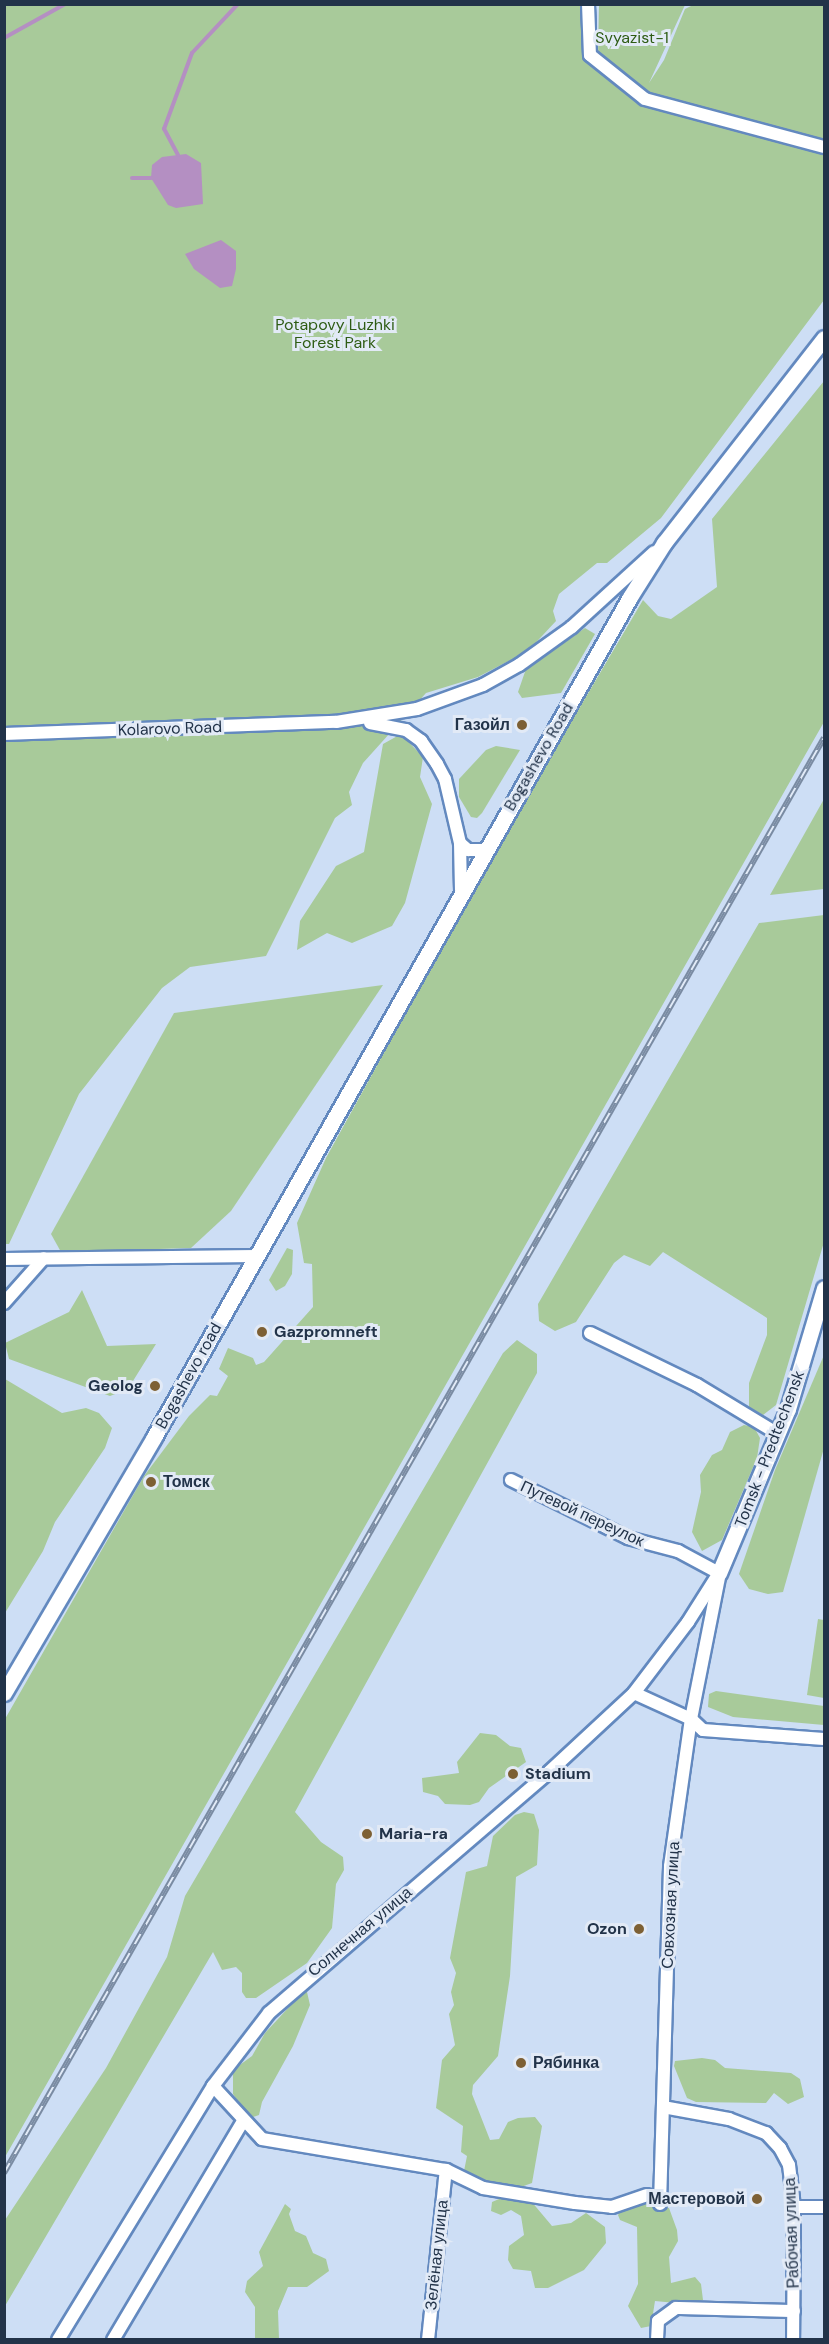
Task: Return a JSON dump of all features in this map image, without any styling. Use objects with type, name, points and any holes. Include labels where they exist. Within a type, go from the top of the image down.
[{"type":"main road","name":"Bogashevo Road","points":[[256,1256],[461,890],[664,543],[825,338]]},
{"type":"main road","name":"Bogashevo road","points":[[4,1694],[256,1256]]},
{"type":"main road","name":"Tomsk - Predtechensk","points":[[719,1573],[778,1434],[825,1288]]},
{"type":"street","points":[[588,4],[590,55],[645,99],[825,147]]},
{"type":"street","points":[[336,722],[417,709],[483,685],[519,665],[597,605],[664,543]]},
{"type":"street","points":[[597,605],[610,603],[617,621]]},
{"type":"street","points":[[417,709],[410,721],[445,779],[460,843],[461,890]]},
{"type":"street","points":[[336,722],[390,724],[406,730],[421,741]]},
{"type":"street","name":"Kolarovo Road","points":[[4,734],[336,722]]},
{"type":"street","points":[[460,843],[468,850],[484,850]]},
{"type":"street","points":[[4,1259],[256,1256]]},
{"type":"street","points":[[4,1303],[44,1258]]},
{"type":"street","points":[[590,1333],[697,1385],[778,1434]]},
{"type":"street","name":"Путевой переулок","points":[[511,1480],[628,1538],[678,1551],[719,1573]]},
{"type":"street","name":"Солнечная улица","points":[[58,2340],[213,2086],[269,2013],[305,1979],[549,1772],[634,1693],[683,1630],[719,1573]]},
{"type":"street","name":"Совхозная улица","points":[[660,2204],[670,1866],[691,1719],[719,1573]]},
{"type":"street","points":[[634,1693],[691,1719],[703,1730],[825,1739]]},
{"type":"street","points":[[213,2086],[228,2099],[243,2121],[262,2139],[446,2170],[483,2188],[575,2203],[612,2206],[647,2195]]},
{"type":"street","name":"Рабочая улица","points":[[663,2107],[729,2119],[766,2133],[789,2165],[794,2207],[793,2340]]},
{"type":"street","points":[[113,2340],[243,2121]]},
{"type":"street","name":"Зелёная улица","points":[[428,2340],[446,2170]]},
{"type":"street","points":[[794,2207],[825,2207]]},
{"type":"street","points":[[657,2340],[658,2321],[676,2308],[794,2310]]},
{"type":"green space","name":"Potapovy Luzhki Forest Park","points":[[4,5],[596,5],[594,53],[598,55],[599,5],[685,5],[649,83],[664,60],[685,9],[693,5],[824,5],[824,300],[661,518],[607,563],[597,563],[559,594],[553,611],[556,621],[528,651],[478,677],[426,693],[363,763],[349,792],[352,805],[335,818],[266,956],[190,967],[162,988],[79,1094],[9,1244],[4,1244]]},
{"type":"green space","points":[[824,381],[824,722],[5,2157],[5,1719],[144,1476],[189,1416],[210,1395],[217,1396],[228,1376],[219,1369],[228,1348],[253,1358],[256,1365],[264,1362],[313,1307],[312,1264],[304,1263],[297,1223],[326,1158],[494,853],[643,600],[658,616],[671,619],[717,587],[712,519]]},
{"type":"green space","points":[[585,628],[595,634],[561,693],[522,698],[518,692],[526,669]]},
{"type":"green space","points":[[401,734],[423,757],[420,777],[432,804],[405,903],[392,926],[352,943],[327,933],[297,950],[300,921],[336,866],[364,852],[383,744]]},
{"type":"green space","points":[[496,746],[520,750],[482,813],[477,818],[471,817],[459,797],[459,779],[486,750]]},
{"type":"green space","points":[[824,799],[824,889],[770,895]]},
{"type":"green space","points":[[824,915],[824,1242],[776,1405],[763,1415],[749,1407],[749,1383],[767,1335],[767,1318],[663,1252],[650,1266],[624,1255],[614,1263],[576,1322],[555,1331],[539,1321],[538,1304],[759,923]]},
{"type":"green space","points":[[383,985],[231,1211],[191,1248],[61,1252],[51,1234],[174,1013]]},
{"type":"green space","points":[[287,1248],[293,1250],[292,1274],[285,1286],[276,1291],[269,1280]]},
{"type":"green space","points":[[82,1290],[107,1346],[156,1344],[128,1389],[110,1396],[9,1359],[5,1343],[69,1312]]},
{"type":"green space","points":[[517,1340],[537,1354],[537,1373],[295,1812],[321,1842],[343,1857],[344,1870],[336,1884],[332,1928],[307,1963],[256,1998],[246,1998],[242,1992],[242,1973],[236,1967],[222,1970],[213,1952],[5,2306],[5,2220],[106,2068],[167,1957],[185,1896],[503,1353]]},
{"type":"green space","points":[[824,1355],[824,1448],[783,1592],[768,1594],[749,1589],[739,1574],[775,1470]]},
{"type":"green space","points":[[5,1379],[62,1413],[86,1408],[99,1413],[112,1428],[105,1448],[55,1522],[43,1551],[5,1613]]},
{"type":"green space","points":[[744,1425],[754,1427],[760,1438],[757,1458],[722,1540],[702,1551],[692,1532],[701,1492],[700,1475],[712,1455],[722,1450],[730,1432]]},
{"type":"green space","points":[[818,1619],[824,1620],[824,1698],[807,1695]]},
{"type":"green space","points":[[716,1691],[824,1706],[824,1725],[733,1717],[708,1707],[709,1694]]},
{"type":"green space","points":[[480,1733],[496,1735],[510,1746],[521,1748],[526,1762],[489,1788],[479,1802],[470,1805],[445,1804],[438,1796],[423,1792],[422,1778],[459,1773],[457,1762]]},
{"type":"green space","points":[[524,1812],[534,1814],[539,1830],[537,1865],[516,1877],[510,1976],[498,2056],[473,2085],[472,2094],[490,2140],[499,2139],[508,2122],[518,2118],[535,2117],[542,2126],[532,2183],[518,2188],[487,2186],[469,2178],[464,2171],[467,2156],[461,2152],[463,2126],[436,2108],[442,2060],[455,2045],[449,2014],[454,2005],[451,1992],[456,1973],[450,1958],[466,1872],[487,1866],[493,1836],[515,1815]]},
{"type":"green space","points":[[303,1992],[307,1992],[310,2005],[293,2046],[262,2102],[259,2115],[250,2118],[233,2094],[233,2070],[252,2056],[265,2033]]},
{"type":"green space","points":[[702,2058],[715,2060],[725,2068],[791,2073],[800,2079],[804,2097],[788,2104],[774,2093],[766,2103],[696,2102],[687,2098],[674,2066],[675,2061]]},
{"type":"green space","points":[[506,2196],[531,2201],[552,2226],[571,2223],[586,2213],[605,2227],[606,2243],[584,2270],[548,2288],[535,2288],[531,2271],[513,2269],[508,2260],[509,2246],[524,2235],[521,2216],[511,2210],[501,2215],[491,2211],[492,2202]]},
{"type":"green space","points":[[650,2198],[655,2205],[669,2208],[677,2230],[678,2241],[669,2257],[671,2283],[695,2277],[701,2284],[703,2300],[686,2304],[655,2301],[651,2326],[641,2328],[628,2306],[638,2284],[637,2227],[620,2220],[618,2215],[625,2205]]},
{"type":"green space","points":[[285,2204],[291,2209],[289,2214],[295,2231],[306,2236],[313,2253],[326,2259],[329,2271],[307,2287],[288,2287],[278,2311],[279,2339],[255,2339],[255,2307],[245,2292],[247,2281],[263,2266],[259,2252]]},
{"type":"shaded area","points":[[186,154],[201,163],[203,204],[176,208],[168,205],[151,178],[152,165],[162,157]]},
{"type":"shaded area","points":[[221,240],[236,251],[236,269],[232,286],[220,288],[194,269],[185,254]]},
{"type":"waterway","points":[[4,38],[65,4]]},
{"type":"waterway","points":[[178,155],[164,129],[192,53],[238,4]]},
{"type":"waterway","points":[[132,178],[151,178]]},
{"type":"railway","points":[[4,2173],[824,738]]},
{"type":"place","name":"Газойл","points":[[522,725]]},
{"type":"place","name":"Gazpromneft","points":[[262,1332]]},
{"type":"place","name":"Geolog","points":[[155,1386]]},
{"type":"place","name":"Томск","points":[[151,1482]]},
{"type":"place","name":"Stadium","points":[[513,1774]]},
{"type":"place","name":"Maria-ra","points":[[367,1834]]},
{"type":"place","name":"Ozon","points":[[639,1929]]},
{"type":"place","name":"Рябинка","points":[[521,2063]]},
{"type":"place","name":"Мастеровой","points":[[757,2199]]},
{"type":"park label","name":"Svyazist-1","points":[[632,38]]}]
